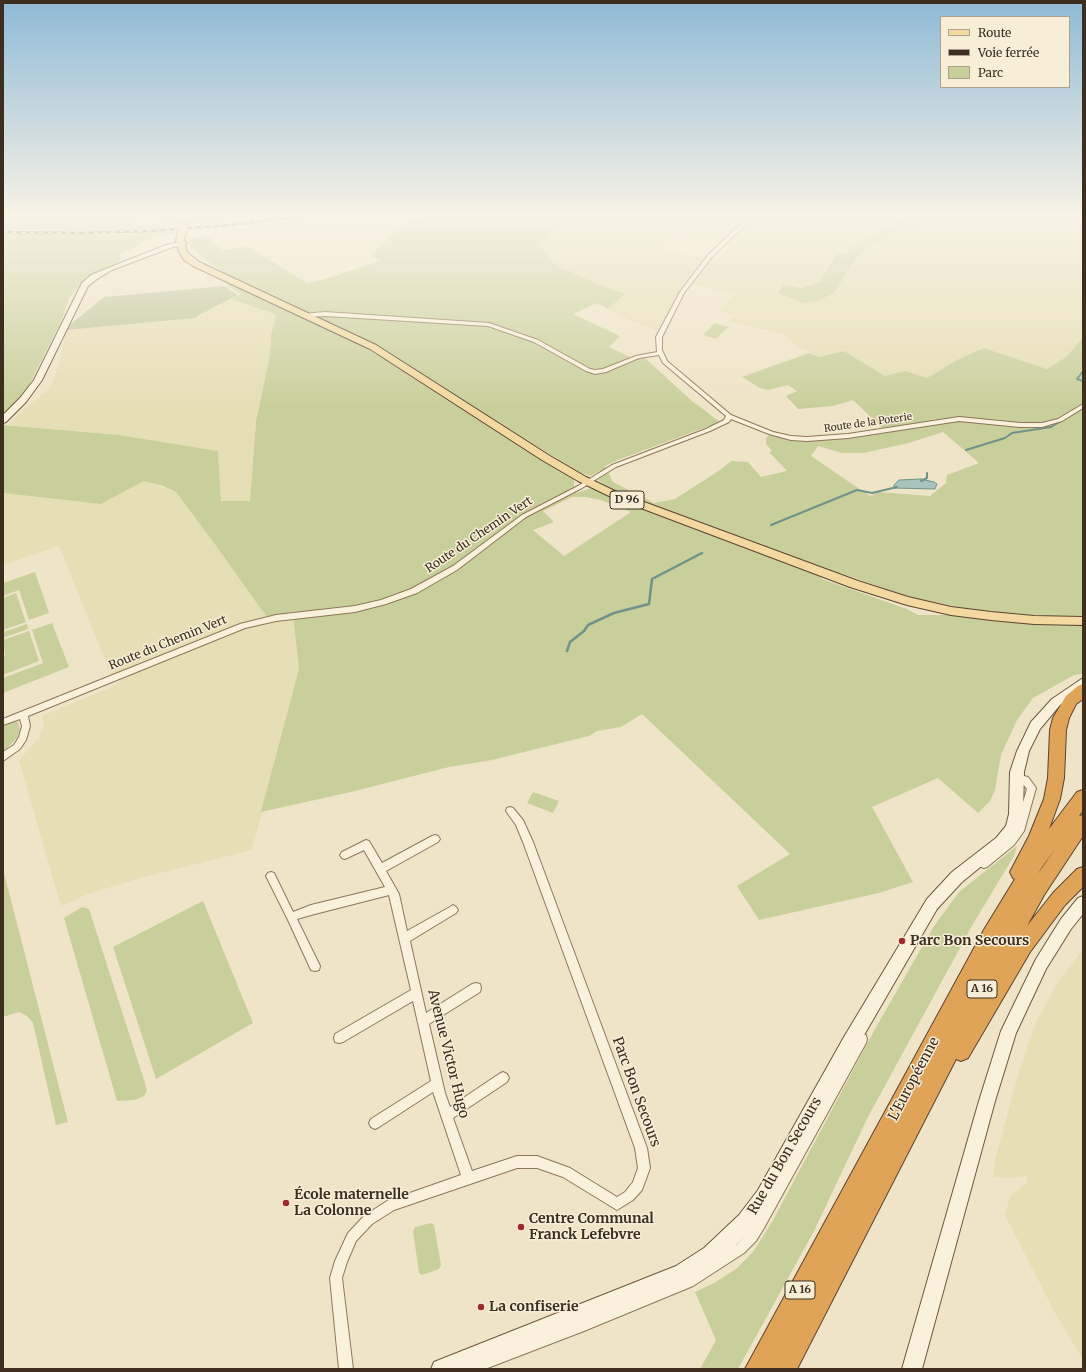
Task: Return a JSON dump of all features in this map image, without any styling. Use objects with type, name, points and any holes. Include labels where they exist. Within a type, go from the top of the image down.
[{"type":"highway","points":[[1016,893],[1016,877],[1042,829],[1054,793],[1058,730],[1061,718],[1071,700],[1083,690]]},
{"type":"highway","name":"L'Européenne","points":[[758,1369],[962,988],[1016,893],[1059,828],[1083,797]]},
{"type":"highway","name":"L'Européenne","points":[[784,1369],[1012,934],[1038,888],[1083,822]]},
{"type":"highway","points":[[892,1163],[950,1070],[1023,946],[1054,905],[1083,875]]},
{"type":"main road","points":[[3,420],[23,400],[38,380],[82,288],[93,279]]},
{"type":"main road","name":"D 96","points":[[226,279],[376,350],[527,446],[588,482],[655,511],[854,584],[903,600],[947,610],[991,616],[1030,620],[1083,621]]},
{"type":"main road","points":[[1016,778],[1023,751],[1038,721],[1060,698],[1083,683]]},
{"type":"main road","name":"Rue du Bon Secours","points":[[441,1369],[662,1282],[694,1266],[711,1255],[746,1222],[760,1204],[887,988],[922,921],[940,894],[957,877],[1008,836],[1016,818],[1016,778]]},
{"type":"main road","points":[[912,1369],[987,1101],[1009,1031],[1041,964],[1066,924],[1083,903]]},
{"type":"street","points":[[305,315],[324,314],[489,325],[536,341],[586,369],[595,372],[604,371],[635,358],[659,353],[660,334],[684,290],[693,279]]},
{"type":"street","name":"Route de la Poterie","points":[[659,353],[673,370],[729,416],[771,433],[791,438],[806,439],[848,436],[959,419],[1024,425],[1046,424],[1060,420],[1083,406]]},
{"type":"street","name":"Route du Chemin Vert","points":[[3,722],[243,626],[276,618],[354,609],[408,594],[455,568],[524,516],[588,482],[621,462],[668,446],[708,430],[727,420],[729,416]]},
{"type":"street","points":[[3,757],[17,747],[23,738],[26,726],[23,714]]},
{"type":"street","name":"Rue du Bon Secours","points":[[887,988],[934,913],[944,900],[961,882],[1006,847],[1016,836],[1032,788],[1025,780],[1016,778]]},
{"type":"street","name":"Parc Bon Secours","points":[[468,1178],[517,1162],[537,1162],[566,1172],[617,1204],[629,1196],[638,1186],[644,1168],[641,1148],[528,842],[520,823],[510,811]]},
{"type":"street","points":[[380,869],[435,839]]},
{"type":"street","name":"Avenue Victor Hugo","points":[[345,855],[366,844],[392,890],[437,1083],[468,1178]]},
{"type":"street","points":[[272,876],[315,966]]},
{"type":"street","points":[[291,918],[311,910],[392,890]]},
{"type":"street","points":[[404,939],[453,910]]},
{"type":"street","points":[[423,1021],[476,988]]},
{"type":"street","points":[[339,1038],[416,993]]},
{"type":"street","name":"Rue du Bon Secours","points":[[468,1369],[676,1286],[704,1272],[740,1249],[752,1237],[760,1224],[853,1045]]},
{"type":"street","points":[[447,1116],[503,1078]]},
{"type":"street","points":[[375,1123],[437,1083]]},
{"type":"street","points":[[346,1369],[336,1282],[341,1261],[352,1238],[363,1224],[382,1209],[399,1201],[468,1178]]},
{"type":"shaded area","points":[[586,279],[822,279],[820,282],[801,288],[782,286],[778,293],[834,293],[843,279],[1083,279],[1083,338],[1066,357],[1047,369],[984,348],[957,360],[927,378],[905,371],[885,376],[844,351],[819,357],[794,344],[784,334],[729,321],[734,316],[720,312],[735,294],[686,283],[657,331],[629,320],[608,309],[625,294]]},
{"type":"shaded area","points":[[231,299],[272,313],[276,317],[271,335],[268,365],[256,421],[250,501],[221,501],[218,451],[119,435],[8,425],[51,387],[60,360],[66,330],[196,318],[197,316]]},
{"type":"shaded area","points":[[144,481],[176,492],[266,616],[293,615],[299,669],[252,850],[140,878],[88,894],[61,906],[19,760],[39,738],[44,725],[42,716],[110,688],[121,681],[130,671],[111,674],[59,546],[3,565],[3,493],[101,504]]},
{"type":"shaded area","points":[[1083,950],[1083,1360],[1055,1313],[1005,1215],[1010,1196],[1027,1183],[1026,1176],[1009,1178],[993,1177],[995,1160],[1018,1075],[1035,1024],[1059,980]]},
{"type":"green space","points":[[3,279],[87,279],[83,281],[69,298],[62,320],[27,389],[3,415]]},
{"type":"green space","points":[[231,279],[301,279],[307,283],[325,279],[586,279],[625,294],[608,309],[597,303],[573,314],[620,336],[609,347],[632,358],[640,356],[646,359],[692,401],[720,422],[605,466],[613,482],[654,503],[675,499],[720,470],[731,461],[748,462],[761,477],[787,471],[769,452],[772,451],[766,444],[766,438],[773,431],[791,436],[807,437],[853,433],[882,428],[853,400],[833,406],[798,409],[786,396],[797,391],[788,385],[768,390],[760,388],[742,377],[809,353],[819,357],[844,351],[885,376],[905,371],[927,378],[957,360],[984,348],[1047,369],[1066,357],[1083,338],[1083,617],[986,612],[907,596],[789,556],[613,492],[598,480],[602,475],[600,471],[590,476],[574,471],[556,458],[362,338]],"holes":[[[943,432],[979,463],[947,475],[946,483],[930,496],[878,492],[870,496],[811,456],[818,446],[842,453],[863,453],[909,443]]]},
{"type":"green space","points":[[822,279],[843,279],[834,293],[817,301],[803,303],[778,293],[783,285],[801,288],[820,282]]},
{"type":"green space","points":[[227,281],[342,335],[405,370],[574,479],[576,493],[592,488],[642,509],[793,564],[821,575],[822,579],[907,609],[918,615],[954,615],[987,620],[1083,625],[1083,674],[1074,675],[1033,698],[1017,720],[1001,755],[995,790],[990,801],[978,813],[938,778],[872,807],[913,882],[879,893],[759,920],[737,886],[790,854],[642,714],[621,727],[597,731],[589,736],[492,760],[449,767],[351,792],[261,812],[299,669],[293,615],[266,616],[176,492],[163,486],[144,481],[101,504],[3,493],[3,425],[119,435],[218,451],[221,501],[250,501],[256,421],[268,365],[271,335],[276,317],[272,313],[231,299],[241,294],[227,285]],"holes":[[[572,497],[585,497],[601,500],[631,512],[564,556],[533,530],[554,522],[543,511]]]},
{"type":"green space","points":[[224,286],[238,295],[197,316],[196,318],[66,330],[71,324],[104,297]]},
{"type":"green space","points":[[715,323],[728,327],[716,339],[703,335]]},
{"type":"green space","points":[[35,572],[49,613],[29,620],[19,590],[3,596],[3,583]]},
{"type":"green space","points":[[16,593],[26,622],[3,630],[3,598]]},
{"type":"green space","points":[[52,623],[69,667],[3,693],[3,678],[43,663],[32,630]]},
{"type":"green space","points":[[27,624],[28,629],[3,638],[3,632]]},
{"type":"green space","points":[[29,631],[39,661],[3,675],[3,657],[5,656],[3,640]]},
{"type":"green space","points":[[18,722],[20,730],[17,738],[3,752],[3,726]]},
{"type":"green space","points":[[533,792],[559,801],[553,813],[527,803]]},
{"type":"green space","points":[[1017,846],[1014,856],[973,924],[868,1117],[814,1231],[738,1369],[700,1369],[716,1340],[695,1292],[714,1283],[736,1269],[753,1252],[772,1222],[875,1029],[934,926],[959,892]]},
{"type":"green space","points":[[3,869],[68,1122],[56,1125],[33,1023],[27,1016],[19,1012],[3,1017]]},
{"type":"green space","points":[[203,901],[253,1023],[156,1079],[113,947]]},
{"type":"green space","points":[[82,907],[89,909],[145,1083],[147,1091],[144,1096],[135,1100],[117,1101],[64,918]]},
{"type":"green space","points":[[431,1223],[434,1225],[441,1265],[439,1269],[422,1275],[419,1273],[413,1231],[415,1227]]},
{"type":"water","points":[[921,479],[937,484],[935,489],[894,488],[894,485],[899,480]]},
{"type":"waterway","points":[[1083,371],[1077,379],[1083,381]]},
{"type":"waterway","points":[[966,450],[1005,438],[1012,433],[1051,427],[1083,408]]},
{"type":"waterway","points":[[921,481],[927,478],[927,473]]},
{"type":"waterway","points":[[771,525],[857,490],[872,493],[897,487]]},
{"type":"waterway","points":[[567,651],[570,642],[584,631],[588,625],[614,613],[649,604],[652,579],[702,553]]},
{"type":"place","name":"Parc Bon Secours","points":[[902,941]]},
{"type":"place","name":"École maternelle La Colonne","points":[[286,1203]]},
{"type":"place","name":"Centre Communal Franck Lefebvre","points":[[521,1227]]},
{"type":"place","name":"La confiserie","points":[[481,1307]]}]
